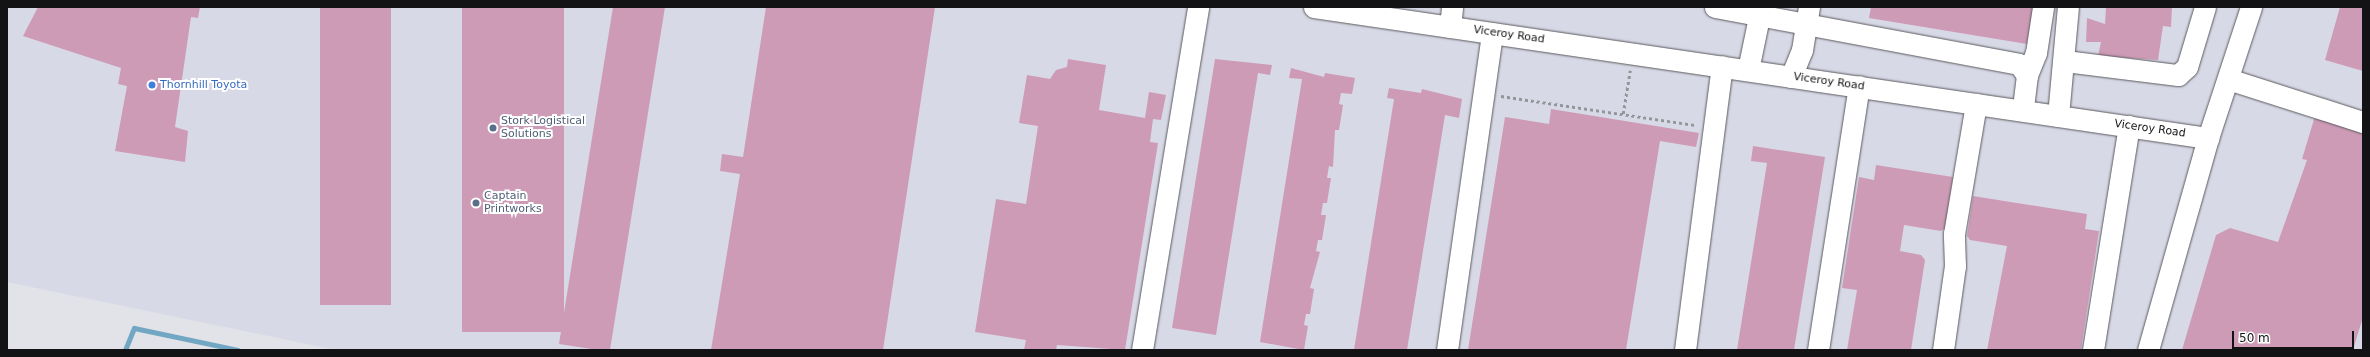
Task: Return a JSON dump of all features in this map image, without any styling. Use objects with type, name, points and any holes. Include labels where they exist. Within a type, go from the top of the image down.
[{"type":"street","points":[[1142,350],[1198,7]]},
{"type":"street","name":"Viceroy Road","points":[[1314,7],[1451,17],[1492,33],[2208,138]]},
{"type":"street","points":[[1715,7],[1760,10],[1807,16],[2019,64],[2027,75]]},
{"type":"street","points":[[2023,110],[2027,75],[2036,53],[2043,7]]},
{"type":"street","points":[[2058,116],[2064,61],[2063,34],[2068,7]]},
{"type":"street","points":[[2064,61],[2178,75],[2187,67],[2205,7]]},
{"type":"street","points":[[2148,350],[2208,138],[2251,7]]},
{"type":"street","points":[[1748,70],[1760,10]]},
{"type":"street","points":[[1791,77],[1807,16]]},
{"type":"street","points":[[1447,350],[1492,33]]},
{"type":"street","points":[[1685,350],[1722,66]]},
{"type":"street","points":[[2228,79],[2363,122]]},
{"type":"street","points":[[1818,350],[1859,86]]},
{"type":"street","points":[[1943,350],[1955,266],[1954,234],[1976,104]]},
{"type":"street","points":[[2093,350],[2129,126]]},
{"type":"path","points":[[1623,114],[1633,54]]},
{"type":"path","points":[[1483,94],[1714,128]]},
{"type":"shaded area","points":[[7,7],[2363,7],[2363,350],[336,350],[7,282]]},
{"type":"building","name":"Thornhill Toyota","points":[[38,7],[200,7],[198,18],[191,17],[175,127],[188,131],[185,162],[115,151],[127,86],[118,84],[121,68],[23,36]]},
{"type":"building","points":[[320,7],[391,7],[391,305],[320,305]]},
{"type":"building","points":[[462,7],[564,7],[564,332],[462,332]]},
{"type":"building","points":[[613,7],[665,7],[610,350],[598,350],[559,344]]},
{"type":"building","points":[[766,7],[935,7],[883,350],[711,350],[740,174],[720,171],[722,154],[743,157]]},
{"type":"building","points":[[1871,7],[2033,7],[2027,44],[1869,18]]},
{"type":"building","points":[[2106,7],[2172,7],[2171,27],[2163,26],[2158,60],[2098,56],[2101,42],[2086,42],[2087,18],[2105,24]]},
{"type":"building","points":[[2340,7],[2363,7],[2363,71],[2325,60]]},
{"type":"building","points":[[1068,59],[1106,65],[1099,110],[1145,118],[1149,92],[1166,95],[1161,120],[1153,119],[1150,142],[1158,143],[1125,350],[1057,345],[1056,350],[1024,350],[1026,340],[975,332],[996,199],[1026,204],[1038,126],[1019,123],[1027,75],[1050,79],[1056,70],[1067,67]]},
{"type":"building","points":[[1215,59],[1272,65],[1270,75],[1258,73],[1216,335],[1172,328]]},
{"type":"building","points":[[1291,68],[1324,77],[1325,73],[1355,78],[1352,94],[1341,93],[1339,104],[1343,105],[1339,130],[1335,130],[1333,167],[1329,166],[1327,178],[1331,178],[1327,203],[1323,203],[1321,215],[1326,215],[1322,240],[1318,240],[1316,251],[1320,252],[1310,288],[1314,289],[1310,314],[1306,314],[1304,325],[1308,326],[1304,350],[1260,342],[1302,79],[1289,78]]},
{"type":"building","points":[[1389,88],[1421,93],[1422,89],[1462,99],[1459,118],[1445,115],[1407,350],[1354,350],[1394,99],[1387,98]]},
{"type":"building","points":[[1551,109],[1699,133],[1696,147],[1660,141],[1626,350],[1468,350],[1505,117],[1549,124]]},
{"type":"building","points":[[2315,116],[2363,131],[2363,317],[2353,350],[2182,350],[2216,235],[2230,228],[2278,242],[2307,160],[2302,159]]},
{"type":"building","points":[[1753,146],[1825,157],[1794,350],[1737,350],[1767,163],[1751,161]]},
{"type":"building","points":[[1876,165],[1953,177],[1945,228],[1941,231],[1904,225],[1900,251],[1921,255],[1925,260],[1911,350],[1847,350],[1857,290],[1842,288],[1859,177],[1874,180]]},
{"type":"building","points":[[1973,196],[2087,214],[2085,229],[2099,231],[2081,350],[1987,350],[2007,246],[1970,240],[1967,236]]},
{"type":"waterway","points":[[125,350],[134,328],[238,350]]},
{"type":"place","name":"Thornhill Toyota","points":[[152,85]]},
{"type":"place","name":"Stork Logistical Solutions","points":[[493,128]]},
{"type":"place","name":"Captain Printworks","points":[[476,203]]}]
